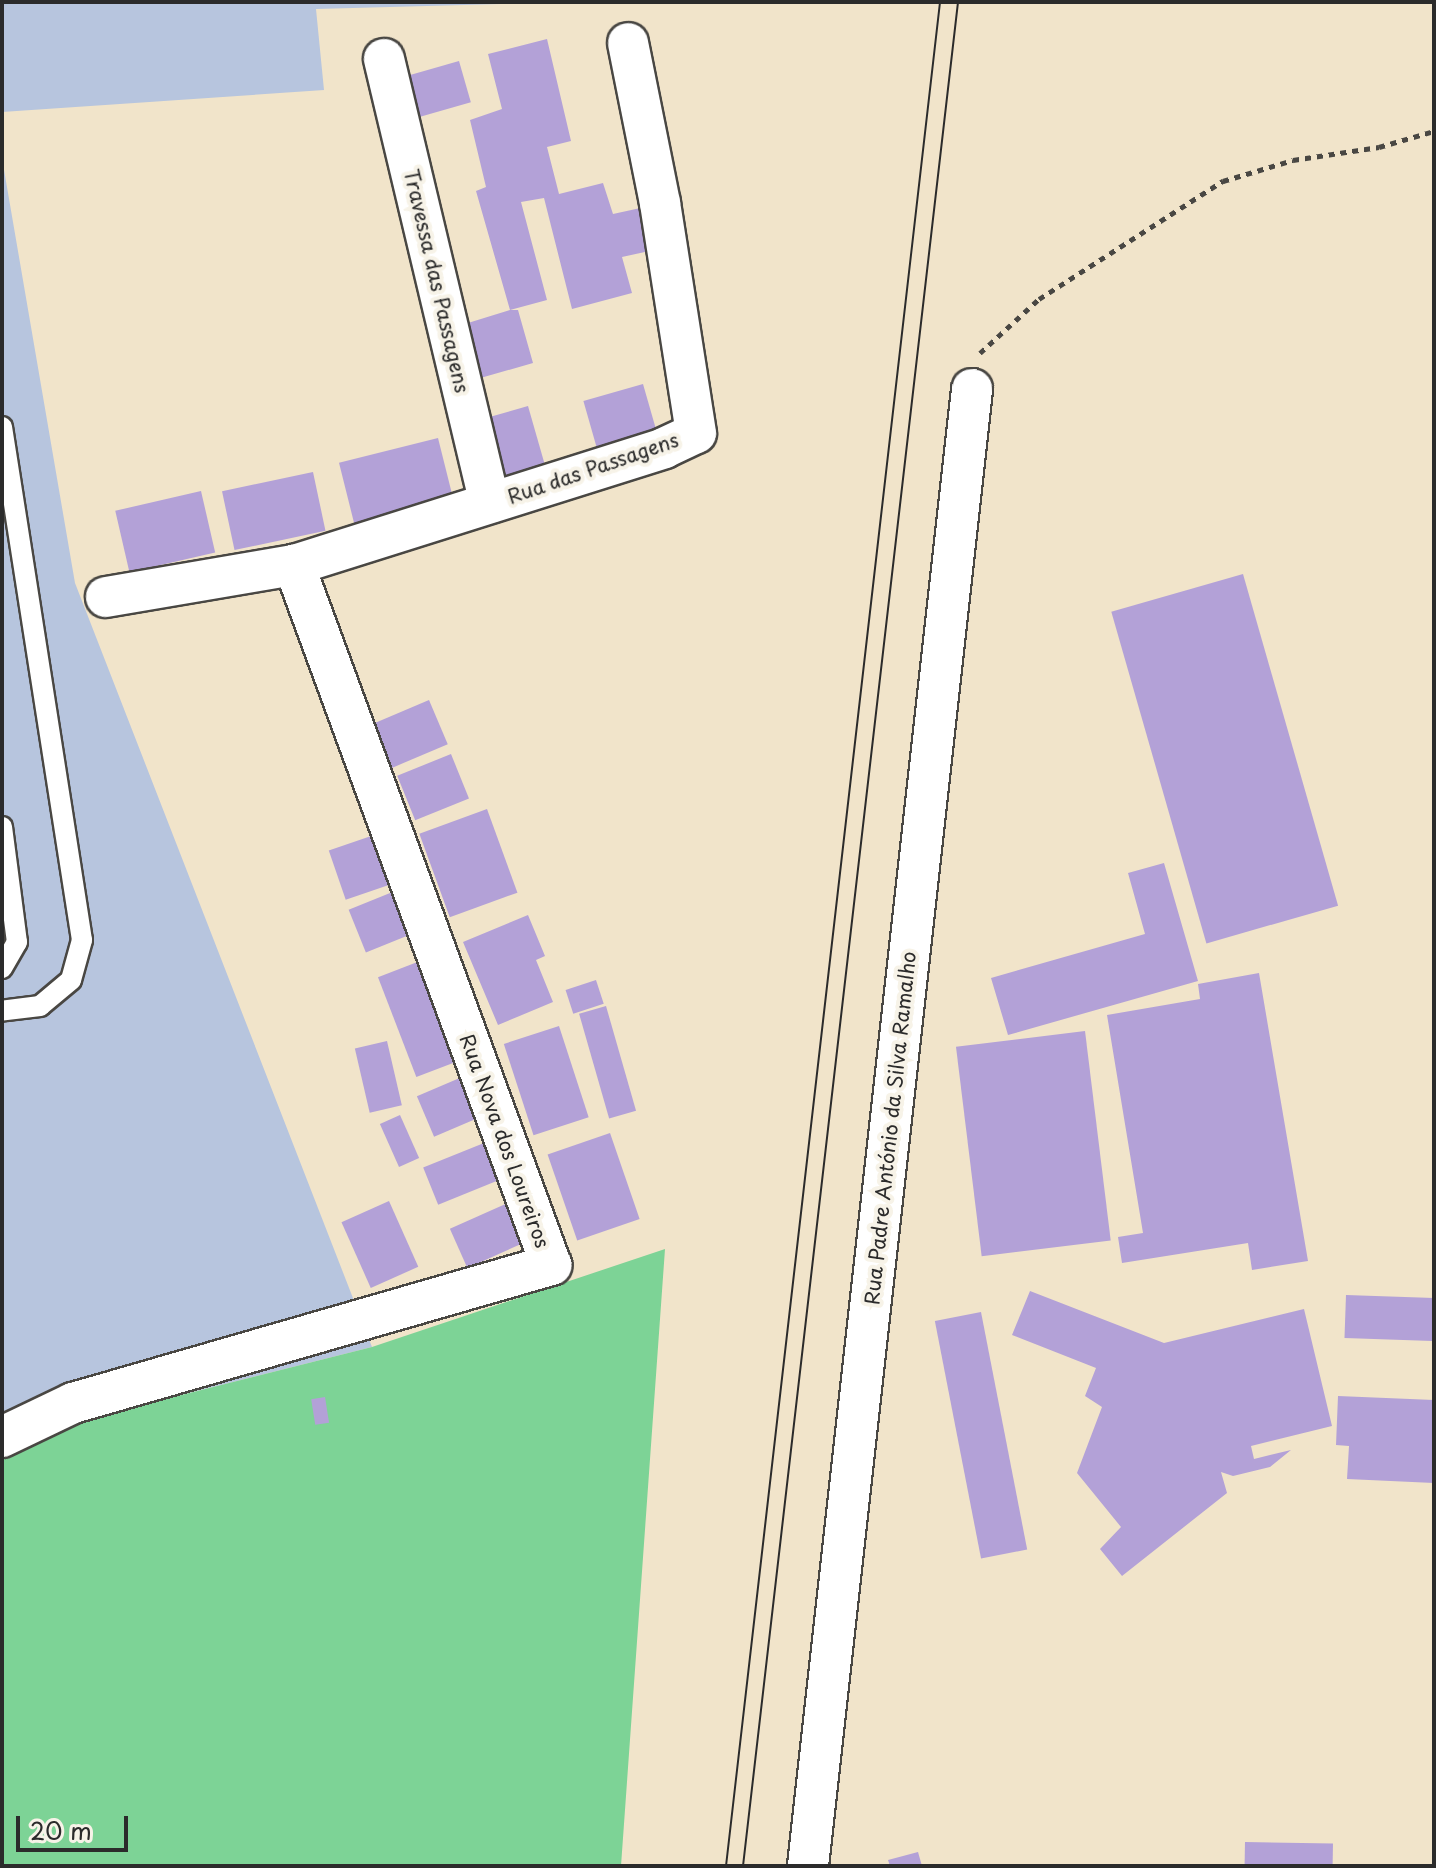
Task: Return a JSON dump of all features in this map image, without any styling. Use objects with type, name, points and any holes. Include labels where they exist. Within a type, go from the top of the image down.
[{"type":"street","name":"Rua das Passagens","points":[[106,597],[294,565],[664,448],[696,433],[660,203],[628,43]]},
{"type":"street","name":"Travessa das Passagens","points":[[384,59],[490,503]]},
{"type":"street","name":"Rua Padre António da Silva Ramalho","points":[[808,1866],[972,389]]},
{"type":"street","name":"Rua Nova dos Loureiros","points":[[2,1437],[73,1403],[551,1265],[294,565]]},
{"type":"lane","points":[[2,427],[82,940],[71,980],[40,1006],[2,1011]]},
{"type":"lane","points":[[2,827],[17,942],[2,968]]},
{"type":"path","points":[[972,389],[981,348],[1039,299],[1223,181],[1293,160],[1379,147],[1434,131]]},
{"type":"shaded area","points":[[2,2],[578,2],[316,9],[324,90],[2,112]]},
{"type":"shaded area","points":[[2,158],[75,583],[372,1347],[82,1420],[2,1450]]},
{"type":"green space","points":[[665,1249],[621,1866],[2,1866],[2,1450],[82,1420],[372,1347]]},
{"type":"building","points":[[547,39],[571,141],[547,147],[559,194],[603,183],[613,214],[645,207],[654,250],[622,257],[632,293],[572,309],[544,198],[521,202],[547,300],[510,310],[476,191],[486,187],[470,120],[502,109],[488,54]]},
{"type":"building","points":[[459,61],[471,102],[414,119],[402,77]]},
{"type":"building","points":[[518,310],[533,363],[470,381],[455,327]]},
{"type":"building","points":[[643,384],[659,439],[599,456],[583,401]]},
{"type":"building","points":[[528,406],[548,476],[499,490],[479,420]]},
{"type":"building","points":[[438,438],[454,501],[355,526],[339,463]]},
{"type":"building","points":[[313,472],[325,531],[235,550],[222,491]]},
{"type":"building","points":[[201,491],[215,552],[129,572],[115,511]]},
{"type":"building","points":[[1243,574],[1338,906],[1206,943],[1111,612]]},
{"type":"building","points":[[429,700],[448,744],[391,768],[372,724]]},
{"type":"building","points":[[451,754],[469,799],[415,820],[397,776]]},
{"type":"building","points":[[487,809],[517,893],[450,917],[419,834]]},
{"type":"building","points":[[377,834],[394,883],[346,900],[329,851]]},
{"type":"building","points":[[1164,863],[1198,981],[1008,1035],[991,978],[1145,934],[1128,873]]},
{"type":"building","points":[[395,891],[412,934],[366,952],[349,910]]},
{"type":"building","points":[[528,915],[545,956],[536,960],[553,1002],[498,1025],[463,942]]},
{"type":"building","points":[[420,961],[458,1061],[416,1077],[378,977]]},
{"type":"building","points":[[1259,973],[1308,1261],[1252,1270],[1248,1243],[1122,1263],[1118,1237],[1143,1233],[1107,1015],[1200,999],[1198,984]]},
{"type":"building","points":[[596,980],[604,1004],[573,1014],[566,990]]},
{"type":"building","points":[[606,1006],[636,1111],[609,1118],[579,1014]]},
{"type":"building","points":[[559,1026],[589,1117],[534,1135],[504,1044]]},
{"type":"building","points":[[1085,1031],[1111,1240],[982,1256],[956,1047]]},
{"type":"building","points":[[387,1041],[402,1105],[370,1113],[355,1048]]},
{"type":"building","points":[[462,1077],[479,1118],[434,1137],[417,1096]]},
{"type":"building","points":[[400,1115],[419,1158],[399,1167],[380,1124]]},
{"type":"building","points":[[610,1133],[640,1219],[577,1241],[548,1154]]},
{"type":"building","points":[[489,1141],[504,1178],[438,1205],[423,1168]]},
{"type":"building","points":[[389,1201],[418,1267],[371,1288],[341,1222]]},
{"type":"building","points":[[512,1201],[529,1240],[467,1268],[450,1229]]},
{"type":"building","points":[[1030,1291],[1164,1343],[1304,1309],[1332,1426],[1251,1446],[1254,1459],[1291,1450],[1270,1467],[1233,1476],[1221,1472],[1227,1493],[1122,1576],[1100,1549],[1121,1527],[1077,1473],[1102,1407],[1085,1396],[1096,1368],[1012,1335]]},
{"type":"building","points":[[1346,1295],[1434,1298],[1432,1341],[1344,1338]]},
{"type":"building","points":[[981,1312],[1027,1550],[981,1559],[935,1321]]},
{"type":"building","points":[[1338,1396],[1434,1400],[1434,1483],[1347,1479],[1349,1446],[1336,1445]]},
{"type":"building","points":[[325,1397],[329,1423],[315,1425],[311,1399]]},
{"type":"building","points":[[1245,1842],[1333,1844],[1333,1866],[1245,1866]]},
{"type":"building","points":[[918,1852],[922,1866],[890,1866],[888,1860]]},
{"type":"tram line","points":[[726,1866],[940,2]]},
{"type":"tram line","points":[[743,1866],[958,2]]}]
